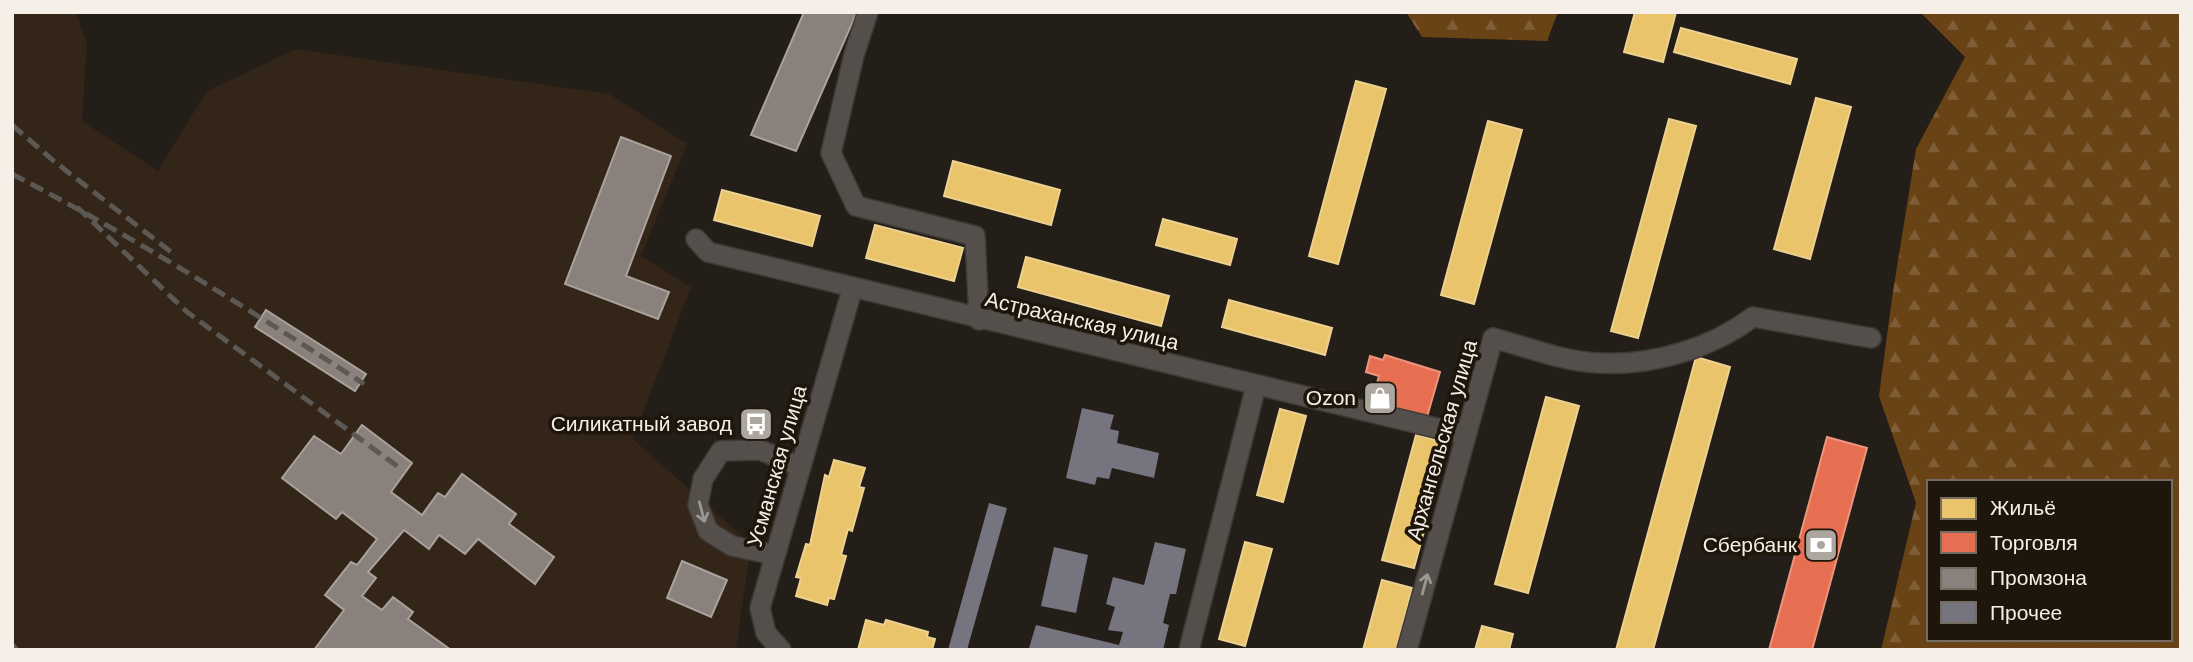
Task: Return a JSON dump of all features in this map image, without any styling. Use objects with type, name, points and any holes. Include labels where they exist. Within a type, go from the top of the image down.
[{"type":"street","points":[[868,12],[854,55],[831,153],[856,206],[975,236],[979,320]]},
{"type":"street","name":"Астраханская улица","points":[[696,239],[708,252],[852,290],[1465,435]]},
{"type":"street","name":"Усманская улица","points":[[780,650],[766,633],[760,608],[852,290]]},
{"type":"street","name":"Архангельская улица","points":[[1407,650],[1493,338],[1597,363],[1661,358],[1728,336],[1752,317],[1871,338]]},
{"type":"street","points":[[1189,650],[1256,386]]},
{"type":"street","points":[[775,555],[732,546],[708,531],[698,505],[703,479],[721,451],[760,450],[801,467]]},
{"type":"shaded area","points":[[12,12],[76,12],[87,44],[82,121],[158,171],[207,91],[296,49],[609,94],[687,144],[641,256],[691,287],[633,439],[751,544],[736,650],[12,650]]},
{"type":"green space","points":[[1406,12],[1558,12],[1547,41],[1422,37]]},
{"type":"green space","points":[[1920,12],[2181,12],[2181,650],[1881,650],[1916,503],[1879,396],[1916,149],[1965,57]]},
{"type":"building: Жильё","points":[[1635,12],[1676,12],[1663,62],[1624,52]]},
{"type":"building: Жильё","points":[[1681,28],[1797,59],[1790,84],[1674,52]]},
{"type":"building: Жильё","points":[[1356,81],[1386,89],[1338,264],[1309,256]]},
{"type":"building: Жильё","points":[[1816,98],[1851,107],[1810,259],[1774,249]]},
{"type":"building: Жильё","points":[[1669,119],[1696,126],[1638,338],[1611,331]]},
{"type":"building: Жильё","points":[[1488,121],[1522,130],[1474,304],[1441,295]]},
{"type":"building: Жильё","points":[[953,161],[1060,190],[1051,225],[944,196]]},
{"type":"building: Жильё","points":[[722,190],[820,216],[812,246],[714,220]]},
{"type":"building: Жильё","points":[[1163,219],[1237,239],[1230,265],[1156,245]]},
{"type":"building: Жильё","points":[[875,225],[963,248],[954,281],[866,258]]},
{"type":"building: Жильё","points":[[1026,257],[1169,296],[1161,326],[1018,287]]},
{"type":"building: Жильё","points":[[1229,300],[1332,328],[1325,355],[1222,327]]},
{"type":"building: Жильё","points":[[1696,357],[1730,367],[1653,650],[1616,650]]},
{"type":"building: Жильё","points":[[1546,397],[1579,406],[1528,593],[1495,584]]},
{"type":"building: Жильё","points":[[1280,409],[1306,416],[1283,502],[1257,495]]},
{"type":"building: Жильё","points":[[1416,435],[1448,443],[1414,568],[1382,560]]},
{"type":"building: Жильё","points":[[834,460],[865,468],[859,487],[864,488],[852,531],[848,529],[841,555],[846,556],[834,599],[829,598],[827,605],[796,596],[801,578],[796,577],[806,544],[810,545],[825,475],[829,477]]},
{"type":"building: Жильё","points":[[1245,542],[1272,549],[1245,646],[1219,639]]},
{"type":"building: Жильё","points":[[1382,580],[1412,588],[1396,650],[1363,650]]},
{"type":"building: Жильё","points":[[866,620],[884,625],[886,620],[928,632],[927,637],[935,639],[932,650],[858,650]]},
{"type":"building: Жильё","points":[[1482,626],[1513,634],[1509,650],[1475,650]]},
{"type":"building: Торговля","points":[[1385,355],[1440,372],[1427,417],[1372,400],[1379,376],[1366,372],[1370,356],[1383,360]]},
{"type":"building: Торговля","points":[[1827,437],[1867,448],[1812,650],[1769,650]]},
{"type":"building: Промзона","points":[[804,12],[857,12],[796,151],[751,135]]},
{"type":"building: Промзона","points":[[621,137],[671,156],[626,276],[669,292],[658,319],[565,284]]},
{"type":"building: Промзона","points":[[266,310],[366,374],[355,391],[255,327]]},
{"type":"building: Промзона","points":[[362,425],[412,463],[391,492],[422,515],[438,493],[445,497],[462,474],[516,514],[509,524],[554,557],[535,584],[478,539],[465,554],[439,535],[429,549],[404,530],[368,572],[376,578],[362,596],[382,610],[393,597],[413,612],[408,619],[451,650],[314,650],[344,610],[325,595],[351,562],[357,565],[377,539],[342,512],[336,519],[282,478],[314,436],[341,454]]},
{"type":"building: Промзона","points":[[682,561],[727,580],[711,617],[667,598]]},
{"type":"building: Прочее","points":[[1082,408],[1114,415],[1110,429],[1119,431],[1117,443],[1159,453],[1154,478],[1112,468],[1109,479],[1097,477],[1095,485],[1066,478]]},
{"type":"building: Прочее","points":[[989,503],[1007,508],[967,650],[948,650]]},
{"type":"building: Прочее","points":[[1155,542],[1186,549],[1176,594],[1170,594],[1163,623],[1169,625],[1163,650],[1029,648],[1036,625],[1119,645],[1123,632],[1108,630],[1115,607],[1106,604],[1113,577],[1144,585]]},
{"type":"building: Прочее","points":[[1054,547],[1088,555],[1076,613],[1041,606]]},
{"type":"railway","points":[[12,125],[55,162],[175,255]]},
{"type":"railway","points":[[12,174],[191,274],[364,384]]},
{"type":"railway","points":[[77,207],[187,312],[401,469]]},
{"type":"railway","points":[[12,644],[17,650]]},
{"type":"place","name":"Ozon","points":[[1380,398]]},
{"type":"place","name":"Силикатный завод","points":[[756,424]]},
{"type":"place","name":"Сбербанк","points":[[1821,545]]}]
